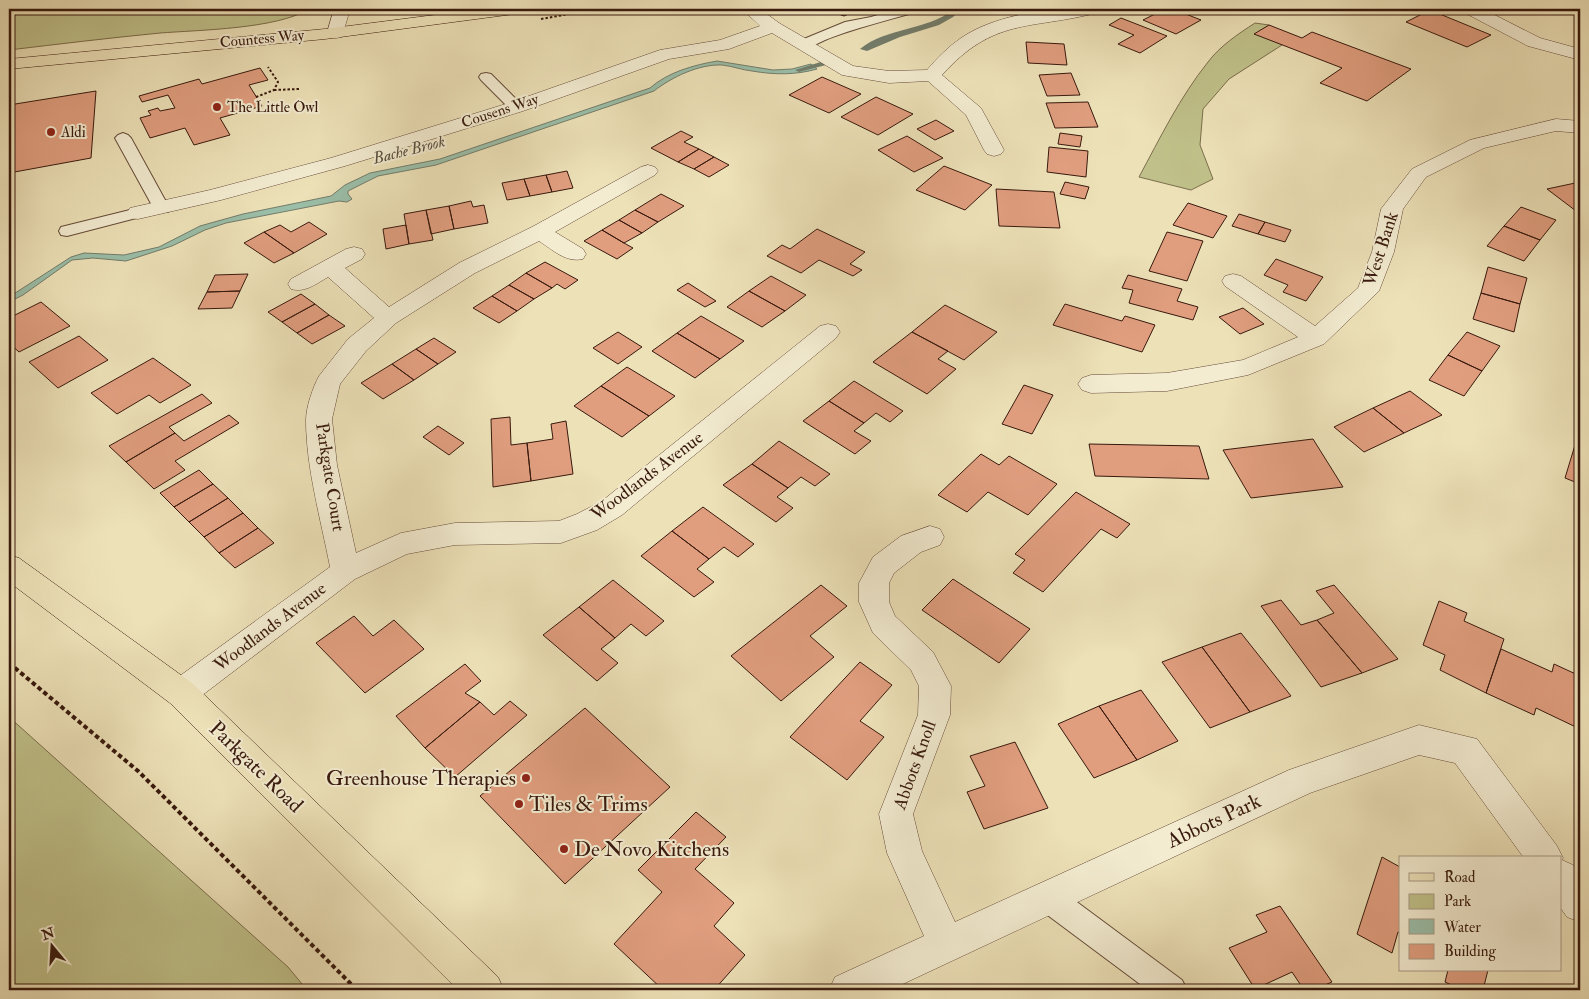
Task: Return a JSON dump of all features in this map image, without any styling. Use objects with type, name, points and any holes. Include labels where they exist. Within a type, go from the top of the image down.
[{"type":"main road","name":"Countess Way","points":[[9,64],[336,33],[441,21],[514,9]]},
{"type":"main road","name":"Parkgate Road","points":[[9,566],[181,693],[485,990]]},
{"type":"street","points":[[336,33],[342,9]]},
{"type":"street","points":[[750,9],[773,27],[848,71],[889,77],[932,75],[974,112],[994,150]]},
{"type":"street","points":[[932,75],[950,54],[972,37],[991,28],[1037,18],[1073,14],[1090,9]]},
{"type":"street","points":[[1471,9],[1534,42],[1580,55]]},
{"type":"street","name":"Cousens Way","points":[[138,213],[162,209],[338,162],[516,107],[666,54],[723,45],[773,27]]},
{"type":"street","name":"West Bank","points":[[1091,384],[1167,382],[1248,367],[1316,338],[1368,291],[1383,252],[1392,209],[1418,173],[1477,144],[1556,125],[1580,127]]},
{"type":"street","name":"Parkgate Court","points":[[345,570],[324,465],[319,419],[328,382],[357,345],[388,318],[467,268],[540,232],[648,171]]},
{"type":"street","points":[[540,232],[575,254]]},
{"type":"street","points":[[299,284],[354,254]]},
{"type":"street","points":[[330,267],[388,318]]},
{"type":"street","points":[[1234,281],[1316,338]]},
{"type":"street","name":"Woodlands Avenue","points":[[181,693],[345,570],[401,544],[455,534],[561,532],[586,522],[612,508],[828,332]]},
{"type":"street","name":"Abbots Knoll","points":[[930,537],[911,544],[883,565],[874,583],[874,602],[884,624],[922,661],[935,686],[934,715],[896,814],[905,853],[947,945]]},
{"type":"street","name":"Abbots Park","points":[[848,990],[1301,781],[1419,740],[1465,750],[1544,856]]},
{"type":"street","points":[[1562,881],[1580,904]]},
{"type":"lane","points":[[804,44],[850,25],[882,19],[911,9]]},
{"type":"lane","points":[[486,77],[516,107]]},
{"type":"lane","points":[[123,138],[162,209]]},
{"type":"lane","points":[[67,231],[138,213]]},
{"type":"lane","points":[[1048,898],[1172,990]]},
{"type":"path","points":[[267,65],[278,82],[274,90]]},
{"type":"path","points":[[256,97],[274,90],[299,89]]},
{"type":"path","points":[[9,664],[138,771],[356,990]]},
{"type":"green space","points":[[9,9],[309,9],[295,16],[258,25],[160,33],[9,50]]},
{"type":"green space","points":[[1255,23],[1269,25],[1282,45],[1229,79],[1203,109],[1200,145],[1213,179],[1191,190],[1139,177],[1171,118],[1198,75],[1218,51]]},
{"type":"green space","points":[[9,717],[288,967],[307,990],[9,990]]},
{"type":"water","points":[[717,61],[773,70],[792,69],[811,64],[817,69],[777,74],[722,65],[695,69],[677,76],[654,91],[436,165],[378,176],[348,191],[352,199],[347,202],[339,201],[226,223],[205,230],[172,246],[126,261],[93,258],[72,260],[23,295],[9,302],[9,297],[71,257],[84,253],[124,255],[159,247],[200,226],[243,214],[331,196],[345,185],[370,173],[440,159],[650,88],[657,82],[682,70]]},
{"type":"building","points":[[825,9],[860,9],[844,16]]},
{"type":"building","points":[[1165,9],[1173,9],[1201,20],[1176,34],[1143,20]]},
{"type":"building","points":[[1430,10],[1491,35],[1467,47],[1406,22]]},
{"type":"building","points":[[1121,18],[1167,36],[1140,53],[1118,44],[1134,35],[1109,25]]},
{"type":"building","points":[[1269,25],[1302,38],[1312,32],[1411,69],[1367,101],[1320,83],[1342,68],[1254,34]]},
{"type":"building","points":[[1026,42],[1064,44],[1067,65],[1028,63]]},
{"type":"building","name":"The Little Owl","points":[[260,68],[268,80],[249,85],[262,106],[220,118],[230,135],[194,145],[185,128],[150,138],[140,118],[151,115],[148,111],[158,108],[160,111],[175,108],[168,95],[142,102],[139,96],[199,79],[202,84]]},
{"type":"building","points":[[1071,73],[1080,95],[1047,96],[1039,75]]},
{"type":"building","points":[[822,77],[861,94],[829,113],[789,95]]},
{"type":"building","name":"Aldi","points":[[96,91],[91,158],[9,173],[9,105]]},
{"type":"building","points":[[876,97],[913,114],[878,135],[841,117]]},
{"type":"building","points":[[1088,102],[1098,127],[1055,128],[1046,103]]},
{"type":"building","points":[[936,120],[954,131],[935,140],[917,129]]},
{"type":"building","points":[[681,131],[693,137],[684,142],[699,149],[678,162],[651,148]]},
{"type":"building","points":[[1060,133],[1082,136],[1080,147],[1058,144]]},
{"type":"building","points":[[907,136],[943,158],[914,172],[878,150]]},
{"type":"building","points":[[1049,147],[1088,151],[1086,177],[1047,172]]},
{"type":"building","points":[[699,149],[714,157],[694,169],[678,162]]},
{"type":"building","points":[[714,157],[729,165],[709,177],[694,169]]},
{"type":"building","points":[[944,166],[992,185],[965,210],[916,190]]},
{"type":"building","points":[[567,171],[573,188],[552,192],[546,175]]},
{"type":"building","points":[[546,175],[552,192],[530,196],[524,179]]},
{"type":"building","points":[[524,179],[530,196],[507,200],[502,183]]},
{"type":"building","points":[[1065,182],[1089,187],[1085,199],[1060,194]]},
{"type":"building","points":[[1580,182],[1580,214],[1547,189]]},
{"type":"building","points":[[996,189],[1054,192],[1060,228],[999,226]]},
{"type":"building","points":[[661,194],[684,206],[658,222],[635,210]]},
{"type":"building","points":[[471,201],[473,207],[484,205],[488,223],[454,229],[449,206]]},
{"type":"building","points":[[1188,203],[1227,216],[1213,238],[1173,225]]},
{"type":"building","points":[[449,206],[454,229],[431,234],[426,210]]},
{"type":"building","points":[[1521,207],[1556,220],[1540,240],[1504,226]]},
{"type":"building","points":[[426,210],[433,240],[409,244],[404,214]]},
{"type":"building","points":[[635,210],[658,222],[642,233],[619,220]]},
{"type":"building","points":[[1239,214],[1265,222],[1258,234],[1232,226]]},
{"type":"building","points":[[619,220],[642,233],[624,243],[602,230]]},
{"type":"building","points":[[309,222],[327,234],[294,253],[264,232],[280,225],[291,232]]},
{"type":"building","points":[[1265,222],[1291,230],[1285,242],[1258,234]]},
{"type":"building","points":[[406,225],[409,244],[386,249],[383,229]]},
{"type":"building","points":[[1504,226],[1540,240],[1524,261],[1487,246]]},
{"type":"building","points":[[817,229],[865,252],[850,264],[862,270],[853,276],[819,260],[801,273],[767,256],[782,245],[790,249]]},
{"type":"building","points":[[602,230],[633,248],[617,259],[584,241]]},
{"type":"building","points":[[264,232],[294,253],[274,263],[244,243]]},
{"type":"building","points":[[1167,232],[1203,241],[1187,281],[1149,271]]},
{"type":"building","points":[[1276,259],[1323,277],[1306,301],[1283,292],[1288,285],[1264,275]]},
{"type":"building","points":[[545,262],[578,280],[565,289],[557,284],[552,288],[526,273]]},
{"type":"building","points":[[1488,267],[1527,278],[1520,304],[1481,293]]},
{"type":"building","points":[[526,273],[552,288],[534,299],[509,285]]},
{"type":"building","points":[[248,274],[240,291],[207,292],[215,275]]},
{"type":"building","points":[[1128,275],[1182,289],[1177,301],[1198,307],[1193,320],[1129,303],[1133,290],[1122,288]]},
{"type":"building","points":[[771,276],[806,295],[785,311],[749,291]]},
{"type":"building","points":[[688,283],[716,301],[705,307],[677,290]]},
{"type":"building","points":[[509,285],[534,299],[517,311],[492,296]]},
{"type":"building","points":[[240,291],[232,308],[198,309],[207,292]]},
{"type":"building","points":[[749,291],[785,311],[762,327],[727,307]]},
{"type":"building","points":[[1481,293],[1520,304],[1514,332],[1473,319]]},
{"type":"building","points":[[301,294],[315,304],[282,322],[268,312]]},
{"type":"building","points":[[492,296],[517,311],[499,323],[473,308]]},
{"type":"building","points":[[41,302],[70,326],[19,352],[9,343],[9,318]]},
{"type":"building","points":[[315,304],[329,315],[297,333],[282,322]]},
{"type":"building","points":[[1065,304],[1122,321],[1125,316],[1155,325],[1142,352],[1053,325]]},
{"type":"building","points":[[945,305],[997,332],[964,360],[912,332]]},
{"type":"building","points":[[1243,308],[1264,324],[1240,334],[1219,317]]},
{"type":"building","points":[[329,315],[345,326],[312,344],[297,333]]},
{"type":"building","points":[[701,316],[744,341],[720,359],[677,333]]},
{"type":"building","points":[[618,332],[642,347],[618,364],[593,348]]},
{"type":"building","points":[[912,332],[948,351],[938,359],[956,369],[927,394],[873,362]]},
{"type":"building","points":[[1467,332],[1500,346],[1482,371],[1448,355]]},
{"type":"building","points":[[677,333],[720,359],[695,378],[652,351]]},
{"type":"building","points":[[79,336],[108,360],[58,388],[29,362]]},
{"type":"building","points":[[434,338],[456,352],[438,364],[416,349]]},
{"type":"building","points":[[416,349],[438,364],[414,380],[392,364]]},
{"type":"building","points":[[1448,355],[1482,371],[1464,396],[1429,380]]},
{"type":"building","points":[[153,358],[191,385],[160,403],[149,395],[117,414],[91,393]]},
{"type":"building","points":[[392,364],[414,380],[383,399],[361,383]]},
{"type":"building","points":[[627,367],[675,396],[649,416],[601,386]]},
{"type":"building","points":[[854,381],[903,411],[890,422],[876,413],[864,423],[829,401]]},
{"type":"building","points":[[1024,385],[1053,395],[1032,434],[1002,424]]},
{"type":"building","points":[[601,386],[649,416],[622,437],[574,406]]},
{"type":"building","points":[[1410,391],[1442,415],[1404,433],[1373,408]]},
{"type":"building","points":[[202,394],[212,403],[169,427],[175,433],[126,462],[109,446]]},
{"type":"building","points":[[829,401],[864,423],[854,431],[871,441],[855,454],[803,421]]},
{"type":"building","points":[[1373,408],[1404,433],[1364,452],[1334,427]]},
{"type":"building","points":[[229,415],[239,423],[175,461],[185,470],[154,489],[126,462],[175,433],[184,441]]},
{"type":"building","points":[[510,417],[511,445],[527,443],[531,481],[493,487],[491,419]]},
{"type":"building","points":[[566,421],[573,474],[531,481],[527,443],[553,439],[551,424]]},
{"type":"building","points":[[438,426],[464,443],[449,455],[423,437]]},
{"type":"building","points":[[1313,439],[1343,487],[1251,498],[1223,450]]},
{"type":"building","points":[[779,441],[830,474],[815,486],[801,477],[788,488],[752,464]]},
{"type":"building","points":[[1089,444],[1199,446],[1209,479],[1095,476]]},
{"type":"building","points":[[1575,445],[1580,447],[1580,484],[1565,478]]},
{"type":"building","points":[[981,454],[999,465],[1009,456],[1057,484],[1028,515],[988,492],[967,512],[938,495]]},
{"type":"building","points":[[752,464],[788,488],[777,497],[793,508],[776,522],[723,485]]},
{"type":"building","points":[[199,470],[213,484],[174,507],[160,493]]},
{"type":"building","points":[[213,484],[228,498],[189,522],[174,507]]},
{"type":"building","points":[[1076,492],[1130,524],[1117,538],[1101,529],[1043,592],[1013,573],[1025,560],[1015,554]]},
{"type":"building","points":[[228,498],[243,513],[204,537],[189,522]]},
{"type":"building","points":[[703,507],[754,544],[738,557],[724,547],[709,559],[672,531]]},
{"type":"building","points":[[243,513],[258,528],[219,553],[204,537]]},
{"type":"building","points":[[258,528],[274,543],[235,568],[219,553]]},
{"type":"building","points":[[672,531],[709,559],[697,569],[714,582],[694,597],[641,556]]},
{"type":"building","points":[[953,579],[1030,629],[999,663],[922,610]]},
{"type":"building","points":[[613,580],[664,621],[646,636],[631,624],[615,638],[579,607]]},
{"type":"building","points":[[821,585],[847,606],[810,636],[834,657],[781,701],[731,656]]},
{"type":"building","points":[[1334,585],[1398,659],[1362,673],[1317,620],[1334,613],[1316,591]]},
{"type":"building","points":[[1281,600],[1301,625],[1317,620],[1362,673],[1321,687],[1261,606]]},
{"type":"building","points":[[1439,601],[1467,613],[1464,621],[1504,639],[1486,693],[1440,670],[1445,655],[1423,645]]},
{"type":"building","points":[[579,607],[615,638],[601,649],[618,663],[597,681],[543,635]]},
{"type":"building","points":[[354,616],[373,636],[394,620],[424,649],[365,693],[316,643]]},
{"type":"building","points":[[1241,633],[1291,696],[1250,712],[1202,647]]},
{"type":"building","points":[[1202,647],[1250,712],[1210,728],[1162,662]]},
{"type":"building","points":[[1501,649],[1552,672],[1554,664],[1580,676],[1580,729],[1536,708],[1534,715],[1486,693]]},
{"type":"building","points":[[860,662],[892,685],[860,721],[884,737],[847,780],[790,737]]},
{"type":"building","points":[[465,664],[481,681],[465,693],[480,702],[425,748],[396,716]]},
{"type":"building","points":[[1141,690],[1178,741],[1137,760],[1099,706]]},
{"type":"building","points":[[510,701],[527,715],[455,777],[425,748],[480,702],[494,715]]},
{"type":"building","points":[[1099,706],[1137,760],[1094,778],[1058,724]]},
{"type":"building","points":[[585,708],[670,787],[565,884],[480,796]]},
{"type":"building","points":[[1015,742],[1048,808],[984,829],[967,792],[985,786],[970,756]]},
{"type":"building","points":[[696,812],[726,837],[695,869],[734,903],[714,926],[745,955],[714,990],[663,990],[614,944],[662,892],[638,870]]},
{"type":"building","points":[[1382,857],[1399,866],[1399,932],[1392,953],[1357,934]]},
{"type":"building","points":[[1280,906],[1332,982],[1313,990],[1304,990],[1292,972],[1255,989],[1229,948],[1267,932],[1256,915]]},
{"type":"building","points":[[1448,972],[1488,972],[1483,990],[1462,990],[1445,982]]},
{"type":"waterway","name":"Bache Brook","points":[[864,49],[897,35],[929,26],[943,20],[958,9]]},
{"type":"waterway","name":"Bache Brook","points":[[799,70],[827,62]]},
{"type":"place","name":"The Little Owl","points":[[217,107]]},
{"type":"place","name":"Aldi","points":[[51,132]]},
{"type":"place","name":"Greenhouse Therapies","points":[[526,778]]},
{"type":"place","name":"Tiles & Trims","points":[[519,804]]},
{"type":"place","name":"De Novo Kitchens","points":[[564,849]]}]
